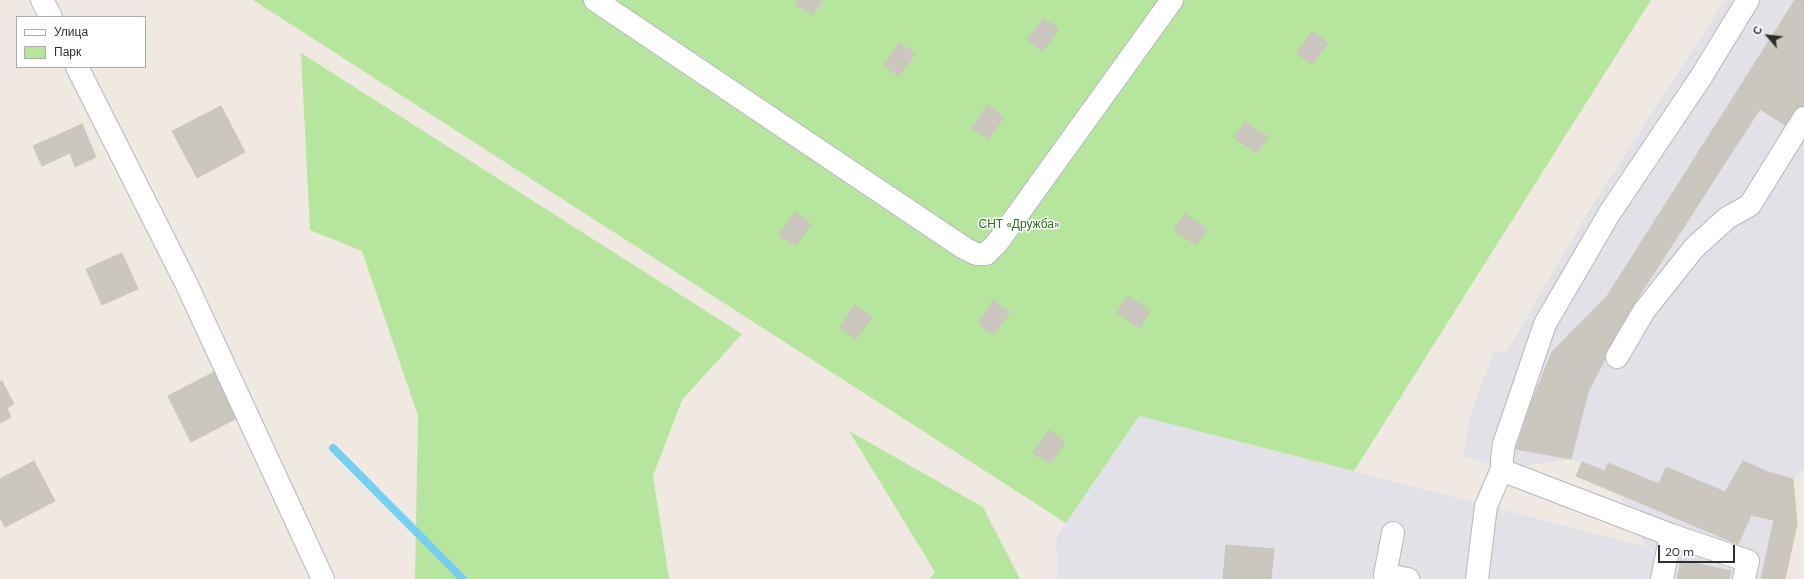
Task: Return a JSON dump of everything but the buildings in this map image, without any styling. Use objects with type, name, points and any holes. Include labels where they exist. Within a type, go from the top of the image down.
[{"type":"street","points":[[42,0],[50,16]]},
{"type":"street","points":[[595,0],[964,248],[976,254],[986,254],[997,244],[1172,0]]},
{"type":"street","points":[[1477,579],[1486,506],[1502,469],[1504,444],[1545,324],[1610,214],[1701,77],[1748,0]]},
{"type":"street","points":[[78,68],[186,283],[323,579]]},
{"type":"street","points":[[1617,357],[1644,311],[1694,248],[1727,218],[1750,205],[1804,118]]},
{"type":"street","points":[[1502,469],[1672,535],[1748,560],[1744,579]]},
{"type":"street","points":[[1393,533],[1385,576],[1408,579]]},
{"type":"street","points":[[1662,579],[1672,535]]},
{"type":"shaded area","points":[[1725,0],[1804,0],[1804,468],[1793,479],[1781,579],[1058,579],[1056,538],[1139,416],[1647,547],[1605,471],[1571,459],[1502,469],[1463,456],[1470,416],[1494,350],[1506,353],[1588,212]]},
{"type":"green space","name":"СНТ «Дружба»","points":[[253,0],[1651,0],[1354,471],[1139,416],[1066,523]]},
{"type":"green space","points":[[301,53],[742,334],[682,400],[653,476],[669,579],[415,579],[418,416],[362,251],[310,230]]},
{"type":"green space","points":[[849,431],[983,507],[1020,579],[930,579],[935,572]]},
{"type":"waterway","points":[[333,448],[463,579]]}]
